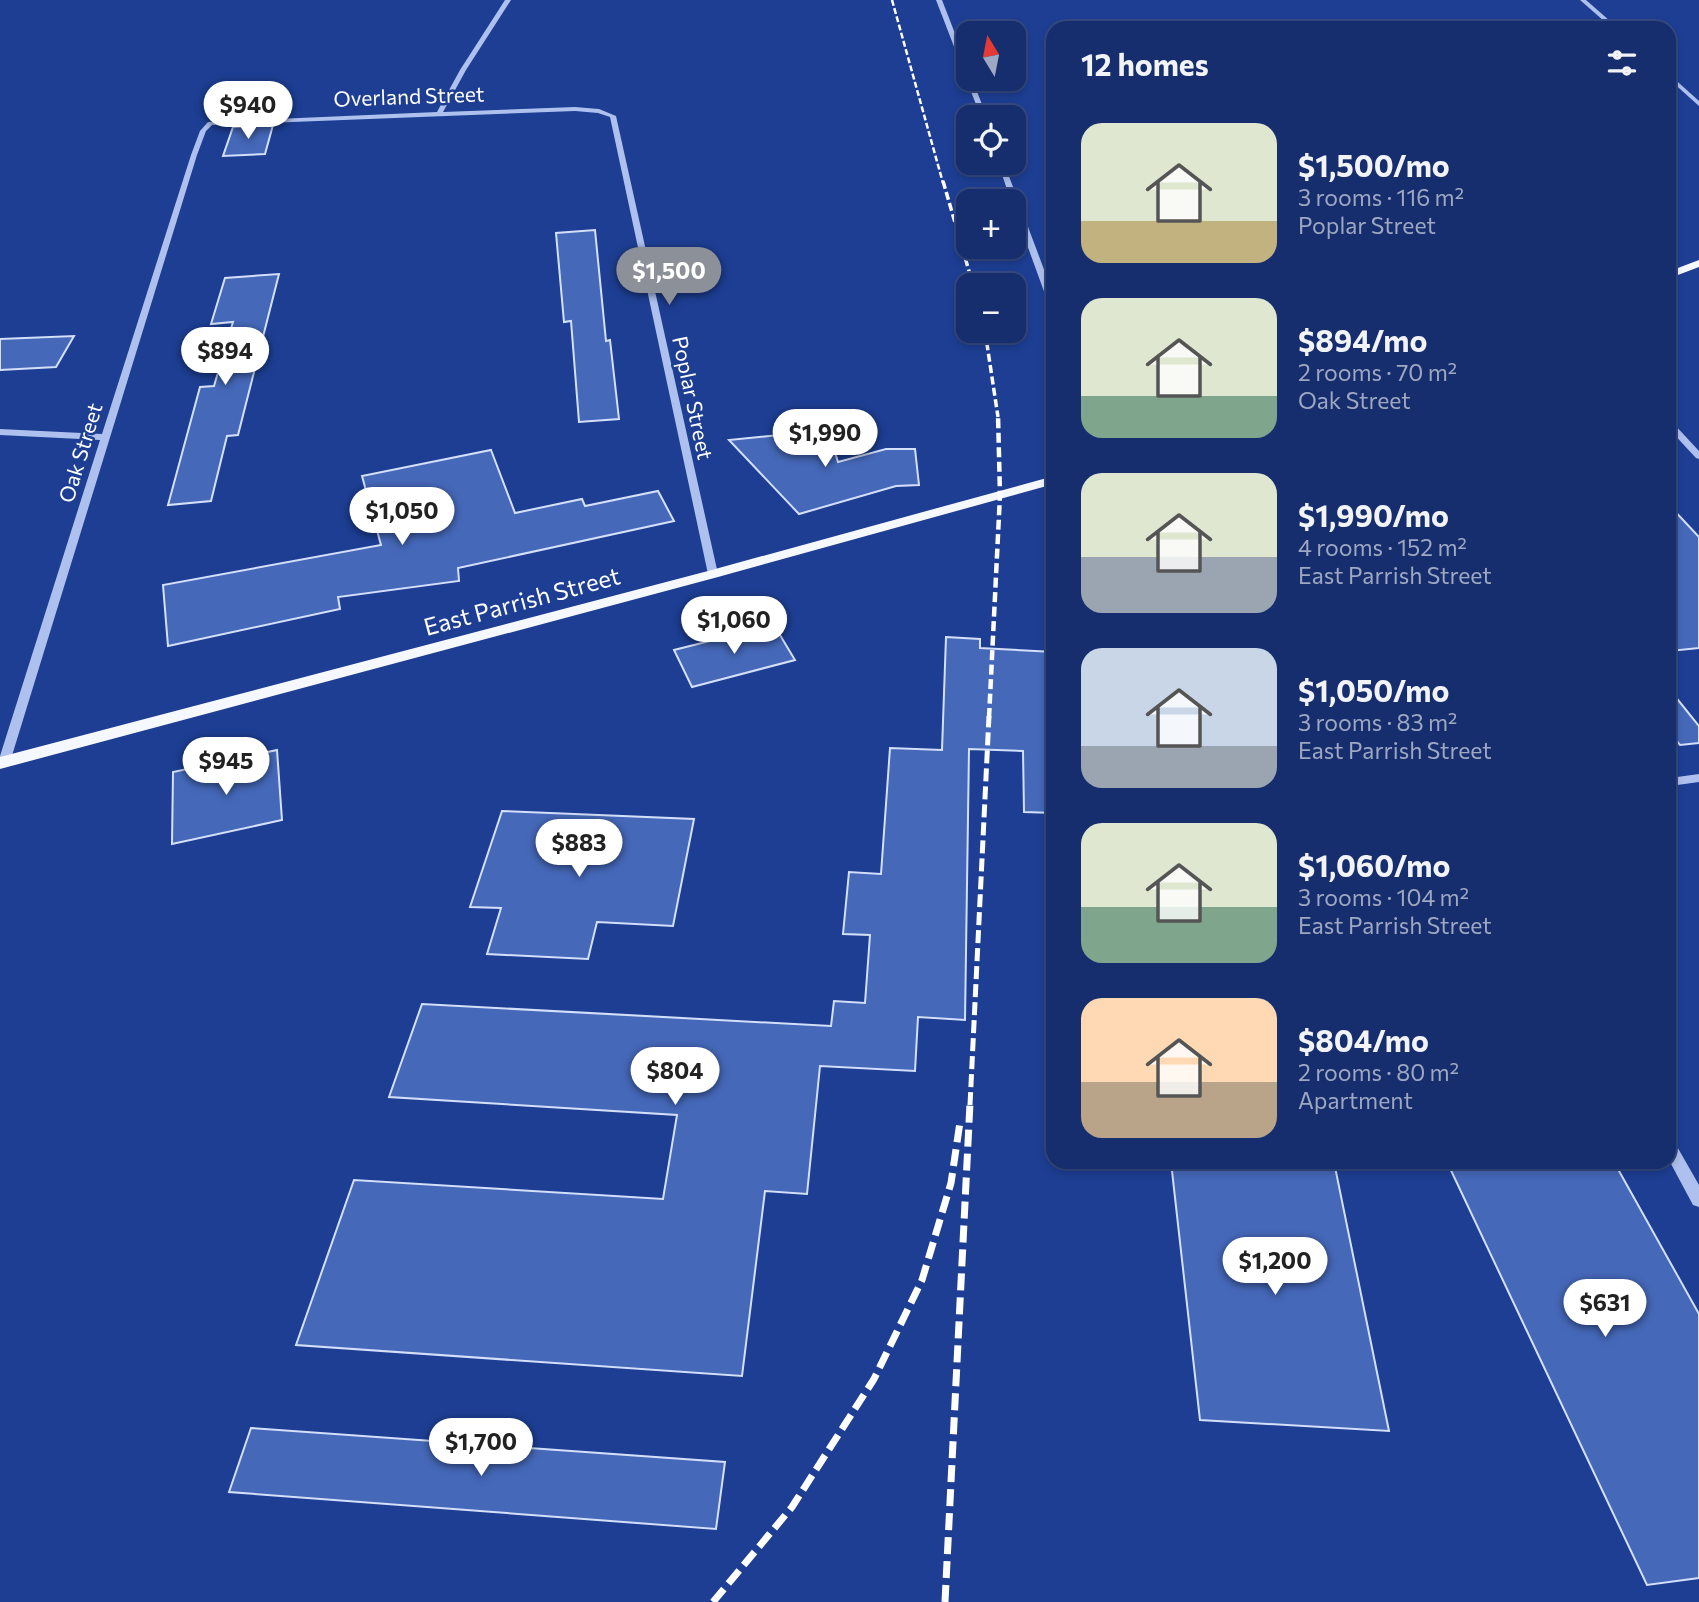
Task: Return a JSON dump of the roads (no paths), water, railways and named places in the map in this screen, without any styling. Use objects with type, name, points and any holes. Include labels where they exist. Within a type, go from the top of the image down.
[{"type":"main road","points":[[1676,273],[1699,263]]},
{"type":"main road","name":"East Parrish Street","points":[[2,763],[713,574],[1046,482]]},
{"type":"street","points":[[439,114],[458,75],[508,0]]},
{"type":"street","points":[[939,0],[956,45]]},
{"type":"street","points":[[1583,0],[1607,21]]},
{"type":"street","points":[[1676,83],[1699,104]]},
{"type":"street","name":"Overland Street","points":[[194,155],[203,131],[210,123],[561,110]]},
{"type":"street","name":"Poplar Street","points":[[561,110],[598,111],[613,116],[713,574]]},
{"type":"street","name":"Oak Street","points":[[2,763],[194,155]]},
{"type":"street","points":[[1005,175],[1046,285]]},
{"type":"street","points":[[1676,431],[1699,456]]},
{"type":"street","points":[[0,432],[104,437]]},
{"type":"street","points":[[1676,781],[1699,778]]},
{"type":"street","points":[[1676,1159],[1699,1200]]},
{"type":"railway","points":[[892,0],[943,183]]},
{"type":"railway","points":[[943,181],[970,273]]},
{"type":"railway","points":[[987,343],[998,417]]},
{"type":"railway","points":[[989,718],[1000,495],[998,415]]},
{"type":"railway","points":[[970,1105],[989,716]]},
{"type":"railway","points":[[945,1602],[970,1103]]},
{"type":"railway","points":[[713,1602],[792,1507],[874,1379],[922,1280],[951,1183],[960,1122]]}]
